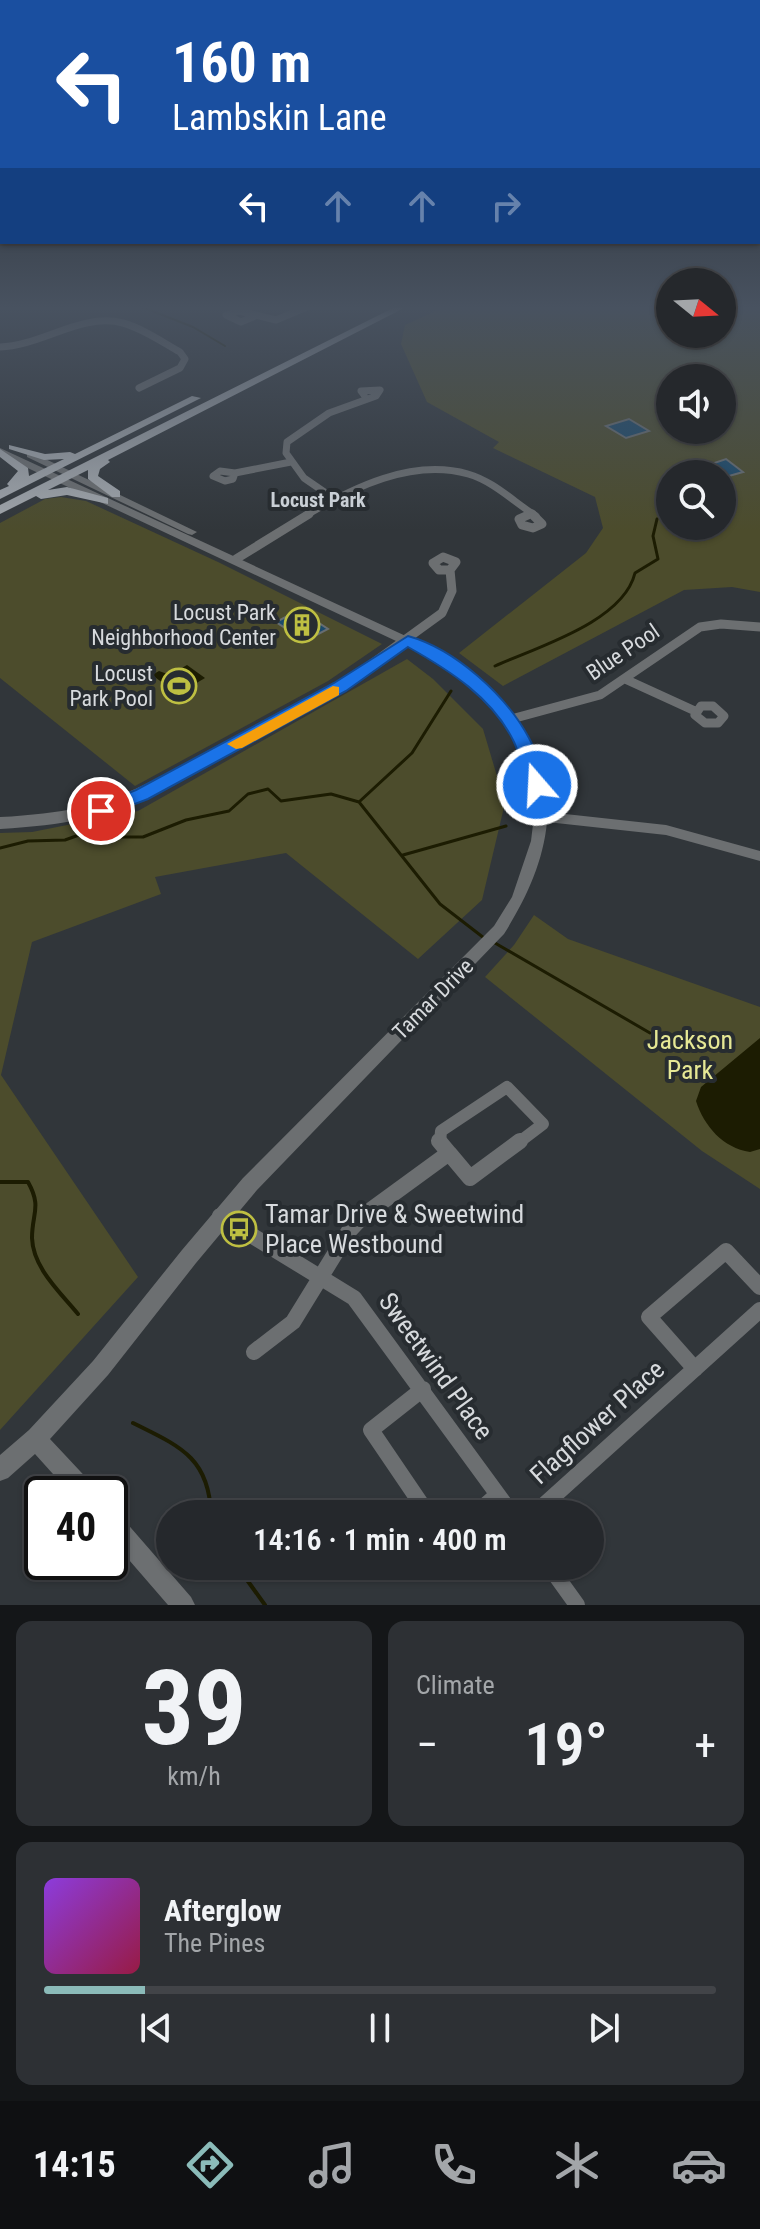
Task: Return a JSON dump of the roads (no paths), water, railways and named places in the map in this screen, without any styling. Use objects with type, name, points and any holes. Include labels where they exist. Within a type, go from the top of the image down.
[{"type":"main road","points":[[13,447],[44,457],[67,456],[227,382]]},
{"type":"main road","points":[[0,493],[59,473],[173,422],[253,382]]},
{"type":"main road","points":[[0,512],[59,473],[184,403]]},
{"type":"main road","points":[[116,494],[92,477],[95,467],[173,422]]},
{"type":"main road","points":[[0,451],[24,470],[20,480],[0,493]]},
{"type":"main road","points":[[0,512],[50,492],[67,491],[104,501]]},
{"type":"street","points":[[139,388],[152,382]]},
{"type":"street","points":[[333,498],[310,484],[291,462],[285,447],[291,438],[364,395]]},
{"type":"street","name":"Tamar Drive","points":[[0,441],[104,501],[236,559],[408,641],[476,683],[508,720],[529,757],[541,816],[529,873],[499,930],[482,951],[220,1216],[113,1357],[0,1470]]},
{"type":"street","name":"Tamar Drive","points":[[0,451],[116,494],[229,551],[236,559]]},
{"type":"street","points":[[235,473],[291,462]]},
{"type":"street","points":[[236,559],[333,498],[420,472],[450,471],[477,478],[520,506],[528,515]]},
{"type":"street","points":[[0,823],[72,818],[131,800],[340,687],[408,641],[446,608],[452,591],[450,570]]},
{"type":"street","name":"Blue Pool","points":[[508,720],[585,701],[625,679],[700,627],[721,624],[760,627]]},
{"type":"street","points":[[625,679],[695,711]]},
{"type":"street","points":[[541,816],[666,830],[760,856]]},
{"type":"street","points":[[507,1087],[543,1124],[470,1178],[449,1153],[439,1142],[441,1131],[507,1087]]},
{"type":"street","points":[[254,1352],[293,1322],[364,1215],[449,1153]]},
{"type":"street","name":"Sweetwind Place","points":[[220,1216],[354,1298],[501,1500]]},
{"type":"street","name":"Flagflower Place","points":[[695,1369],[649,1317],[726,1251],[760,1287]]},
{"type":"street","name":"Flagflower Place","points":[[550,1500],[760,1310]]},
{"type":"street","points":[[418,1500],[371,1430],[423,1389]]},
{"type":"street","points":[[35,1438],[70,1476]]},
{"type":"street","points":[[491,1500],[497,1495]]},
{"type":"street","points":[[128,1542],[183,1605]]},
{"type":"street","points":[[559,1580],[577,1605]]},
{"type":"waterway","points":[[495,666],[576,631],[614,606],[635,573],[658,559],[653,536],[656,523]]},
{"type":"waterway","points":[[359,802],[412,753],[451,691]]},
{"type":"waterway","points":[[0,848],[28,841],[65,840],[93,830],[112,837],[143,837],[186,820],[229,811],[248,794],[268,789],[281,801],[331,794],[359,802]]},
{"type":"waterway","points":[[359,802],[440,904],[484,938]]},
{"type":"waterway","points":[[403,855],[506,826]]},
{"type":"waterway","points":[[495,943],[650,1033]]},
{"type":"waterway","points":[[0,1182],[28,1182],[35,1198],[32,1238],[37,1259],[78,1314]]},
{"type":"waterway","points":[[133,1423],[177,1447],[198,1466],[210,1500]]},
{"type":"waterway","points":[[247,1580],[265,1605]]},
{"type":"place","name":"Locust Park Neighborhood Center","points":[[302,625]]},
{"type":"place","name":"Locust Park Pool","points":[[179,686]]},
{"type":"place","name":"Tamar Drive & Sweetwind Place Westbound","points":[[239,1229]]},
{"type":"district","name":"Locust Park","points":[[318,500]]},
{"type":"park label","name":"Jackson Park","points":[[690,1055]]}]
